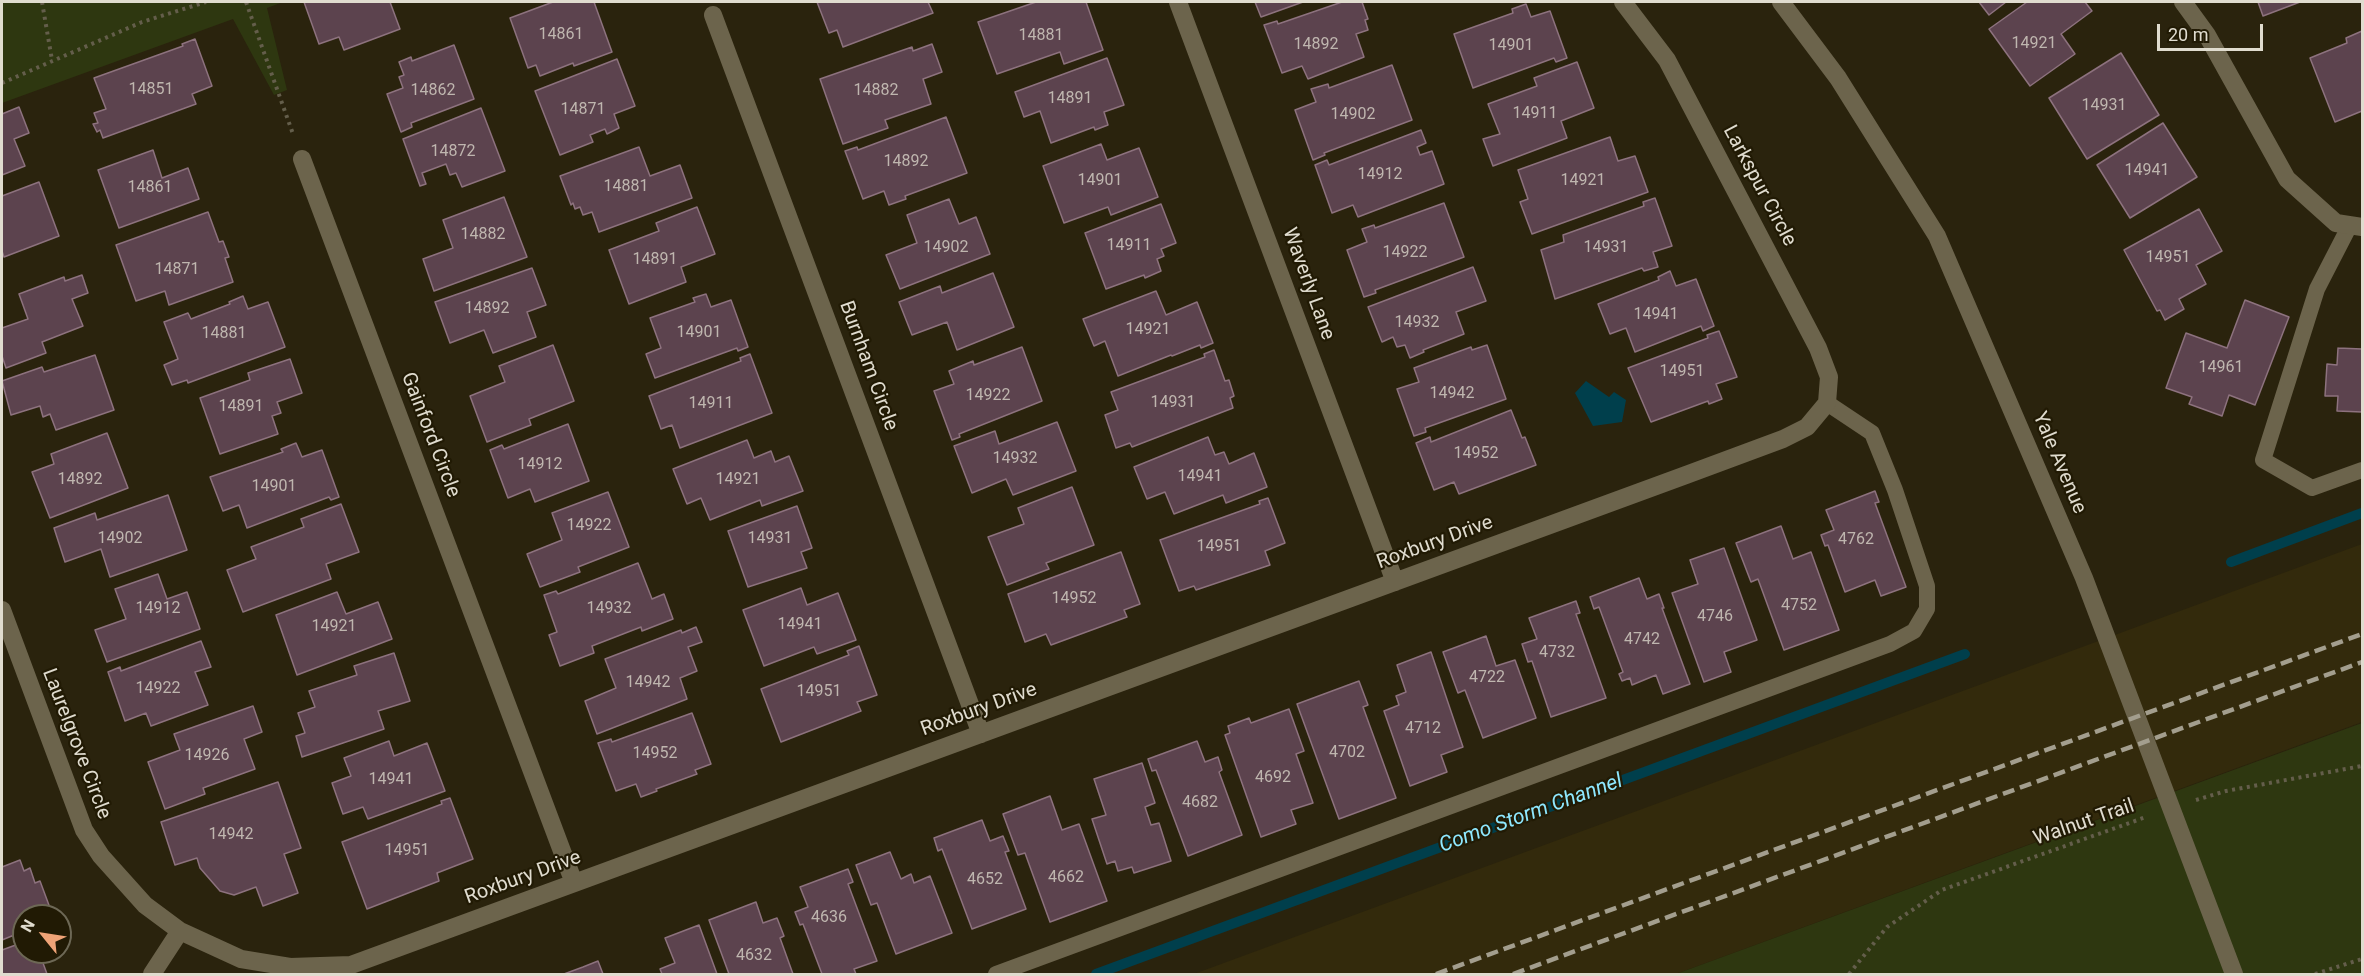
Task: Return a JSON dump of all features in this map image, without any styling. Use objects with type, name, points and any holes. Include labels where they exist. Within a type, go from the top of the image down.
[{"type":"street","name":"Waverly Lane","points":[[1178,2],[1395,582]]},
{"type":"street","name":"Larkspur Circle","points":[[1623,2],[1667,60],[1818,348],[1829,377],[1827,403]]},
{"type":"street","name":"Yale Avenue","points":[[1781,2],[1838,78],[1937,236],[2084,578],[2234,975]]},
{"type":"street","points":[[2183,2],[2206,35],[2287,179],[2349,225]]},
{"type":"street","name":"Burnham Circle","points":[[713,15],[981,734]]},
{"type":"street","name":"Gainford Circle","points":[[302,159],[574,883]]},
{"type":"street","name":"Roxbury Drive","points":[[180,931],[241,959],[290,967],[351,965],[1783,439],[1807,427],[1827,403]]},
{"type":"street","name":"Laurelgrove Circle","points":[[2,610],[84,830],[101,856],[145,905],[180,931]]},
{"type":"street","points":[[152,975],[180,931]]},
{"type":"lane","points":[[2349,225],[2317,289],[2263,460],[2312,488],[2362,470]]},
{"type":"lane","points":[[996,975],[1890,644],[1914,631],[1927,609],[1927,586],[1895,490],[1872,434],[1827,403]]},
{"type":"path","points":[[42,2],[52,60]]},
{"type":"path","points":[[2,83],[142,22],[206,2]]},
{"type":"path","points":[[246,2],[302,159]]},
{"type":"path","points":[[2194,801],[2226,790],[2362,766]]},
{"type":"path","name":"Walnut Trail","points":[[1849,975],[1887,927],[1942,890],[2150,816]]},
{"type":"path","points":[[2315,975],[2362,959]]},
{"type":"shaded area","points":[[2362,544],[2362,722],[1676,974],[1194,974]]},
{"type":"green space","points":[[2,2],[283,2],[267,8],[287,90],[274,95],[233,19],[2,103]]},
{"type":"green space","points":[[2362,723],[2362,974],[1676,974]]},
{"type":"water","points":[[1586,381],[1609,397],[1614,392],[1626,400],[1622,422],[1593,426],[1575,393]]},
{"type":"building","points":[[304,2],[390,2],[400,29],[344,50],[339,37],[319,44]]},
{"type":"building","points":[[553,2],[594,2],[612,52],[574,66],[573,63],[540,76],[536,65],[528,68],[510,18]]},
{"type":"building","points":[[817,2],[928,2],[933,13],[843,47],[837,30],[829,33]]},
{"type":"building","points":[[1036,2],[1086,2],[1103,50],[1064,64],[1060,52],[997,74],[978,22]]},
{"type":"building","points":[[1255,2],[1303,2],[1261,17]]},
{"type":"building","points":[[1342,2],[1362,2],[1368,19],[1365,20],[1368,30],[1356,34],[1364,57],[1308,79],[1302,66],[1282,73],[1264,25],[1277,21],[1278,24]]},
{"type":"building","points":[[1979,2],[2006,2],[1989,15]]},
{"type":"building","points":[[2027,2],[2085,2],[2092,11],[2061,34],[2075,54],[2030,86],[1989,29]]},
{"type":"building","points":[[2258,2],[2300,2],[2263,16]]},
{"type":"building","points":[[1526,4],[1531,17],[1550,11],[1567,58],[1556,62],[1554,58],[1473,88],[1454,34],[1513,13],[1512,9]]},
{"type":"building","points":[[2362,31],[2362,111],[2335,122],[2310,58],[2347,43],[2346,38]]},
{"type":"building","points":[[195,39],[212,86],[192,94],[196,104],[103,138],[100,130],[97,132],[93,124],[98,123],[94,113],[106,109],[94,78],[183,46],[182,44]]},
{"type":"building","points":[[932,44],[942,72],[923,79],[931,104],[885,120],[888,128],[843,144],[820,79],[912,47],[913,51]]},
{"type":"building","points":[[454,45],[474,99],[411,123],[412,127],[401,132],[387,94],[403,88],[399,77],[404,75],[399,62],[411,57],[412,61]]},
{"type":"building","points":[[2121,53],[2159,115],[2087,159],[2049,98]]},
{"type":"building","points":[[1107,58],[1124,105],[1104,112],[1108,125],[1095,130],[1094,127],[1051,143],[1040,111],[1024,117],[1015,92]]},
{"type":"building","points":[[617,59],[635,106],[614,114],[619,128],[607,134],[605,129],[590,135],[593,142],[560,155],[535,91]]},
{"type":"building","points":[[1577,62],[1594,108],[1561,121],[1567,138],[1493,166],[1483,139],[1500,134],[1488,104],[1537,86],[1534,78]]},
{"type":"building","points":[[1392,65],[1412,120],[1324,153],[1325,155],[1313,160],[1295,110],[1316,102],[1311,89],[1328,84],[1329,88]]},
{"type":"building","points":[[19,107],[29,133],[14,139],[25,166],[2,175],[2,114]]},
{"type":"building","points":[[481,108],[505,171],[462,187],[456,173],[450,175],[446,164],[422,173],[426,184],[420,186],[403,139]]},
{"type":"building","points":[[946,117],[967,173],[905,196],[906,199],[889,205],[884,191],[863,199],[845,151],[857,147],[858,150]]},
{"type":"building","points":[[2163,123],[2197,177],[2130,218],[2097,165]]},
{"type":"building","points":[[1421,130],[1426,143],[1417,147],[1420,155],[1432,151],[1444,184],[1358,217],[1353,205],[1332,213],[1315,165],[1327,160],[1329,165]]},
{"type":"building","points":[[1610,137],[1618,161],[1635,156],[1648,192],[1532,234],[1520,202],[1528,199],[1518,170]]},
{"type":"building","points":[[1101,144],[1107,160],[1139,148],[1158,197],[1111,215],[1108,207],[1064,223],[1043,166]]},
{"type":"building","points":[[639,147],[650,176],[680,165],[692,198],[599,232],[592,212],[583,215],[580,207],[575,209],[573,203],[571,205],[560,176]]},
{"type":"building","points":[[153,150],[162,178],[188,168],[199,199],[119,228],[98,170]]},
{"type":"building","points":[[39,182],[59,236],[4,257],[2,251],[2,196]]},
{"type":"building","points":[[504,197],[527,257],[434,291],[423,259],[453,248],[443,220]]},
{"type":"building","points":[[1655,198],[1672,246],[1653,252],[1658,267],[1644,271],[1642,268],[1555,299],[1541,250],[1564,242],[1563,235],[1644,206],[1643,202]]},
{"type":"building","points":[[949,199],[959,224],[976,217],[990,254],[900,289],[886,255],[917,243],[907,215]]},
{"type":"building","points":[[1444,203],[1464,257],[1375,290],[1376,293],[1364,297],[1347,250],[1367,242],[1362,229],[1374,225],[1375,228]]},
{"type":"building","points":[[1161,204],[1176,243],[1161,249],[1164,256],[1157,259],[1161,271],[1106,289],[1085,233]]},
{"type":"building","points":[[697,207],[715,254],[681,267],[686,282],[629,304],[609,250],[659,231],[656,223]]},
{"type":"building","points":[[2199,209],[2222,251],[2196,265],[2206,284],[2179,299],[2184,309],[2165,320],[2160,310],[2157,311],[2124,250]]},
{"type":"building","points":[[208,212],[219,242],[223,241],[229,257],[225,258],[233,282],[169,305],[165,291],[136,301],[116,245]]},
{"type":"building","points":[[1473,267],[1486,301],[1456,312],[1464,334],[1423,350],[1424,352],[1410,358],[1405,345],[1397,347],[1393,337],[1382,342],[1368,307]]},
{"type":"building","points":[[532,268],[546,305],[527,312],[536,337],[493,353],[484,330],[450,343],[435,302]]},
{"type":"building","points":[[1670,271],[1676,286],[1696,279],[1714,326],[1703,331],[1701,326],[1635,352],[1626,328],[1610,334],[1598,304],[1659,280],[1658,277]]},
{"type":"building","points":[[993,273],[1014,327],[957,350],[947,322],[912,335],[899,302],[940,286],[942,293]]},
{"type":"building","points":[[82,275],[88,293],[72,299],[83,326],[42,342],[46,353],[6,368],[2,356],[2,328],[28,319],[19,294],[64,277],[65,281]]},
{"type":"building","points":[[1156,291],[1166,315],[1197,302],[1213,343],[1171,355],[1118,376],[1105,341],[1094,346],[1083,319]]},
{"type":"building","points":[[706,294],[711,307],[731,300],[748,347],[738,351],[737,348],[655,378],[646,354],[661,348],[650,318],[695,302],[693,298]]},
{"type":"building","points":[[243,296],[248,309],[268,302],[285,347],[188,383],[187,380],[172,385],[164,365],[178,359],[164,322],[188,313],[191,319],[230,304],[229,302]]},
{"type":"building","points":[[2245,300],[2289,317],[2255,405],[2229,395],[2222,416],[2189,404],[2192,397],[2166,388],[2186,333],[2227,348]]},
{"type":"building","points":[[1719,331],[1737,377],[1716,384],[1722,399],[1709,404],[1708,401],[1651,422],[1628,368],[1708,338],[1707,335]]},
{"type":"building","points":[[553,345],[574,401],[529,419],[531,425],[487,442],[470,396],[505,382],[499,366]]},
{"type":"building","points":[[1487,345],[1506,399],[1425,428],[1426,432],[1414,436],[1397,389],[1419,382],[1414,368],[1471,347],[1472,350]]},
{"type":"building","points":[[1022,347],[1042,401],[959,434],[960,437],[952,440],[934,391],[954,384],[949,371],[973,361],[974,365]]},
{"type":"building","points":[[2338,348],[2362,349],[2362,412],[2337,411],[2338,396],[2325,396],[2327,364],[2337,365]]},
{"type":"building","points":[[1214,350],[1225,381],[1229,380],[1234,396],[1230,398],[1233,408],[1132,447],[1130,443],[1116,448],[1105,415],[1118,410],[1111,392],[1205,357],[1204,354]]},
{"type":"building","points":[[750,354],[772,413],[680,448],[672,425],[661,429],[649,396],[741,361],[740,358]]},
{"type":"building","points":[[95,355],[114,410],[56,430],[50,414],[43,417],[40,406],[11,415],[2,381],[42,367],[44,372]]},
{"type":"building","points":[[290,359],[302,393],[277,402],[281,413],[272,416],[278,434],[220,454],[200,398],[250,380],[248,373]]},
{"type":"building","points":[[1511,410],[1536,465],[1459,494],[1454,482],[1434,490],[1416,443],[1430,437],[1431,442]]},
{"type":"building","points":[[1057,422],[1076,471],[1013,495],[1006,479],[972,493],[954,446],[995,431],[999,444]]},
{"type":"building","points":[[568,424],[589,481],[535,502],[530,489],[508,498],[490,450],[502,445],[504,449]]},
{"type":"building","points":[[107,433],[128,488],[50,518],[32,472],[54,464],[51,454]]},
{"type":"building","points":[[1208,437],[1215,455],[1224,452],[1229,464],[1254,453],[1267,487],[1226,503],[1223,495],[1174,514],[1165,492],[1147,499],[1134,467]]},
{"type":"building","points":[[747,440],[754,458],[771,451],[775,462],[789,456],[803,491],[762,506],[760,500],[710,520],[701,498],[687,504],[673,469]]},
{"type":"building","points":[[296,443],[302,457],[322,450],[339,497],[331,500],[329,497],[247,528],[239,505],[223,511],[210,477],[283,452],[281,449]]},
{"type":"building","points":[[1072,487],[1094,545],[1046,563],[1049,569],[1007,585],[988,537],[1024,524],[1018,508]]},
{"type":"building","points":[[1875,491],[1879,502],[1875,503],[1906,587],[1881,596],[1875,580],[1845,592],[1828,545],[1825,546],[1821,535],[1834,530],[1826,510]]},
{"type":"building","points":[[608,492],[629,547],[578,567],[580,572],[540,587],[527,554],[562,540],[552,513]]},
{"type":"building","points":[[168,495],[187,550],[110,577],[101,549],[65,562],[54,528],[95,513],[97,520]]},
{"type":"building","points":[[1268,498],[1285,543],[1265,551],[1270,565],[1196,590],[1194,586],[1179,591],[1160,540],[1260,504],[1259,501]]},
{"type":"building","points":[[341,504],[359,552],[326,564],[331,579],[243,612],[227,570],[256,559],[251,547],[304,527],[301,519]]},
{"type":"building","points":[[797,506],[812,548],[801,552],[807,568],[748,587],[728,531]]},
{"type":"building","points":[[1781,526],[1793,559],[1811,552],[1839,630],[1784,650],[1758,579],[1751,582],[1736,543]]},
{"type":"building","points":[[1724,548],[1757,640],[1724,652],[1731,672],[1704,682],[1672,593],[1698,584],[1690,560]]},
{"type":"building","points":[[1121,552],[1140,604],[1124,610],[1127,617],[1051,645],[1046,634],[1025,642],[1008,594]]},
{"type":"building","points":[[638,563],[652,599],[664,594],[673,619],[642,631],[641,627],[592,646],[594,653],[560,666],[549,635],[557,632],[544,595],[556,591],[558,594]]},
{"type":"building","points":[[158,574],[167,599],[187,592],[200,629],[107,662],[95,630],[126,619],[115,589]]},
{"type":"building","points":[[1639,578],[1647,599],[1659,594],[1690,684],[1663,694],[1656,675],[1632,685],[1630,678],[1622,681],[1619,674],[1623,672],[1599,607],[1594,609],[1590,597]]},
{"type":"building","points":[[801,588],[807,605],[838,593],[856,640],[817,654],[814,647],[764,666],[743,610]]},
{"type":"building","points":[[337,592],[346,614],[378,602],[392,639],[297,675],[276,615]]},
{"type":"building","points":[[1576,601],[1580,613],[1576,614],[1606,698],[1551,717],[1532,661],[1528,662],[1522,644],[1537,639],[1529,618]]},
{"type":"building","points":[[696,627],[702,642],[688,647],[697,671],[680,678],[687,699],[597,734],[585,701],[616,688],[605,659],[681,630],[682,633]]},
{"type":"building","points":[[1486,636],[1496,666],[1515,660],[1536,718],[1483,738],[1465,690],[1458,693],[1443,652]]},
{"type":"building","points":[[201,641],[211,667],[195,672],[208,705],[151,726],[146,713],[125,721],[108,672],[120,667],[121,671]]},
{"type":"building","points":[[859,646],[877,695],[857,702],[861,711],[781,742],[761,689],[849,655],[847,651]]},
{"type":"building","points":[[1431,652],[1463,747],[1441,755],[1447,772],[1410,786],[1384,711],[1399,705],[1396,696],[1406,692],[1397,665]]},
{"type":"building","points":[[394,653],[410,701],[378,711],[384,729],[302,757],[296,736],[305,733],[298,713],[315,707],[309,691],[357,675],[354,666]]},
{"type":"building","points":[[1359,681],[1368,705],[1363,707],[1396,798],[1339,819],[1297,704]]},
{"type":"building","points":[[253,706],[262,732],[244,739],[255,769],[203,788],[205,794],[165,809],[148,762],[180,750],[174,734]]},
{"type":"building","points":[[1289,709],[1304,751],[1296,754],[1313,803],[1291,810],[1296,824],[1261,837],[1225,735],[1230,733],[1228,726],[1249,718],[1251,723]]},
{"type":"building","points":[[692,713],[711,764],[695,770],[697,774],[641,797],[636,784],[616,791],[598,743],[611,739],[612,742]]},
{"type":"building","points":[[389,741],[394,756],[427,743],[445,791],[368,819],[363,807],[343,814],[332,783],[351,776],[344,758]]},
{"type":"building","points":[[1197,741],[1205,762],[1218,757],[1222,770],[1219,772],[1242,835],[1188,856],[1156,770],[1152,771],[1148,759]]},
{"type":"building","points":[[1142,763],[1155,803],[1145,807],[1151,825],[1159,823],[1171,861],[1134,873],[1132,867],[1118,871],[1115,861],[1107,864],[1092,819],[1106,815],[1094,779]]},
{"type":"building","points":[[278,782],[301,848],[284,854],[298,893],[263,906],[256,887],[234,895],[220,891],[200,868],[197,858],[175,865],[161,822]]},
{"type":"building","points":[[1050,796],[1062,830],[1079,824],[1107,901],[1050,922],[1025,853],[1018,855],[1003,814]]},
{"type":"building","points":[[450,798],[473,859],[437,873],[439,881],[367,909],[342,842],[442,804],[441,801]]},
{"type":"building","points":[[982,820],[990,841],[1003,836],[1009,851],[1005,852],[1026,909],[972,929],[942,849],[938,851],[934,838]]},
{"type":"building","points":[[890,852],[901,879],[911,874],[914,883],[930,876],[952,933],[896,954],[877,903],[871,905],[856,865]]},
{"type":"building","points":[[20,860],[24,871],[30,868],[35,883],[40,881],[49,904],[12,904],[12,936],[2,940],[2,867]]},
{"type":"building","points":[[848,869],[853,882],[848,884],[877,961],[854,969],[856,974],[822,974],[803,924],[800,925],[795,912],[808,907],[800,887]]},
{"type":"building","points":[[756,902],[763,923],[777,918],[784,936],[780,938],[793,974],[729,974],[709,920]]},
{"type":"building","points":[[699,925],[717,974],[662,974],[660,969],[675,963],[665,938]]},
{"type":"building","points":[[12,946],[12,964],[43,964],[47,974],[2,974],[2,950]]},
{"type":"building","points":[[598,961],[603,974],[564,974],[583,967]]},
{"type":"waterway","name":"Como Storm Channel","points":[[2231,562],[2362,513]]},
{"type":"waterway","name":"Como Storm Channel","points":[[1096,974],[1965,654]]},
{"type":"railway","points":[[1436,974],[2362,634]]},
{"type":"railway","points":[[1513,974],[2362,662]]}]
